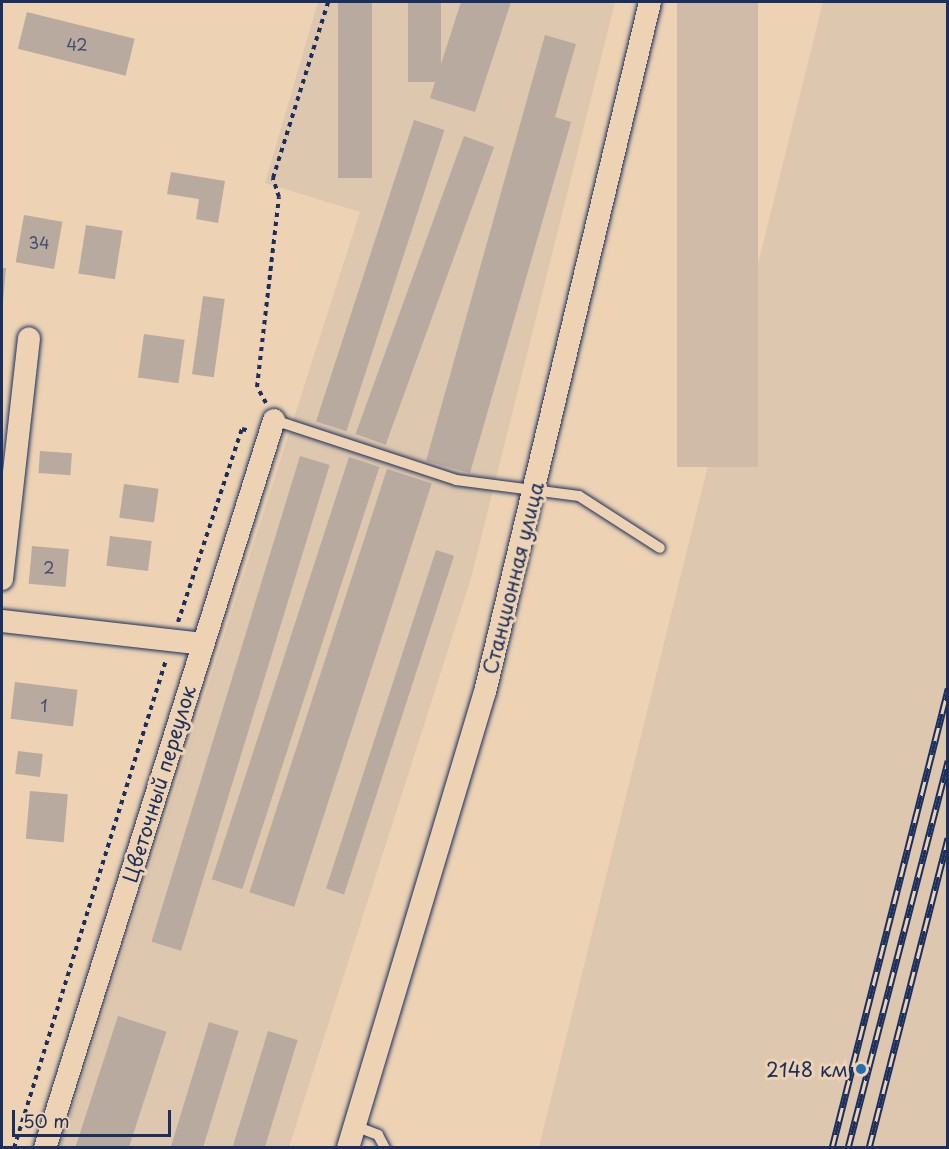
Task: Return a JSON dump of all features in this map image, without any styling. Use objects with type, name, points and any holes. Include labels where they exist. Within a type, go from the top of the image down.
[{"type":"street","name":"Станционная улица","points":[[348,1148],[442,849],[535,486],[650,2]]},
{"type":"street","points":[[2,579],[29,339]]},
{"type":"street","name":"Цветочный переулок","points":[[45,1148],[274,420]]},
{"type":"street","points":[[2,621],[203,644]]},
{"type":"lane","points":[[274,420],[456,480],[535,486],[579,496],[660,548]]},
{"type":"lane","points":[[355,1126],[378,1135],[386,1148]]},
{"type":"path","points":[[274,420],[257,387],[279,197],[273,178],[328,2]]},
{"type":"shaded area","points":[[318,2],[615,2],[471,578],[289,1147],[60,1148],[360,212],[265,183]]},
{"type":"shaded area","points":[[677,2],[758,2],[758,467],[677,467]]},
{"type":"shaded area","points":[[823,2],[947,2],[947,1147],[539,1147]]},
{"type":"building","points":[[338,2],[372,2],[372,178],[338,178]]},
{"type":"building","points":[[408,2],[441,2],[441,82],[408,82]]},
{"type":"building","points":[[461,2],[511,2],[475,112],[430,98]]},
{"type":"building","points":[[27,12],[135,39],[126,76],[18,49]]},
{"type":"building","points":[[545,35],[576,44],[555,117],[571,122],[470,473],[426,461]]},
{"type":"building","points":[[414,120],[444,130],[346,431],[316,421]]},
{"type":"building","points":[[464,136],[494,147],[386,445],[356,434]]},
{"type":"building","points":[[171,172],[225,181],[218,223],[196,219],[199,199],[167,194]]},
{"type":"building","points":[[24,215],[62,222],[54,269],[16,262]]},
{"type":"building","points":[[86,225],[123,231],[115,279],[78,273]]},
{"type":"building","points":[[2,268],[6,268],[3,302],[2,302]]},
{"type":"building","points":[[203,296],[225,299],[214,377],[192,374]]},
{"type":"building","points":[[144,334],[185,340],[178,383],[138,378]]},
{"type":"building","points":[[40,451],[72,453],[70,475],[38,473]]},
{"type":"building","points":[[300,456],[330,465],[181,951],[151,942]]},
{"type":"building","points":[[349,457],[379,467],[242,889],[212,879]]},
{"type":"building","points":[[387,469],[432,484],[294,907],[249,892]]},
{"type":"building","points":[[124,484],[159,489],[154,523],[119,518]]},
{"type":"building","points":[[110,536],[152,541],[148,571],[106,566]]},
{"type":"building","points":[[32,546],[69,549],[66,587],[29,584]]},
{"type":"building","points":[[436,550],[454,556],[344,894],[326,889]]},
{"type":"building","points":[[15,682],[78,690],[73,726],[10,719]]},
{"type":"building","points":[[18,751],[43,754],[40,777],[15,774]]},
{"type":"building","points":[[30,791],[68,794],[64,842],[26,839]]},
{"type":"building","points":[[118,1016],[167,1032],[129,1148],[75,1148]]},
{"type":"building","points":[[209,1022],[239,1031],[203,1148],[170,1148]]},
{"type":"building","points":[[268,1031],[298,1040],[265,1148],[232,1148]]},
{"type":"railway","points":[[832,1148],[948,688]]},
{"type":"railway","points":[[848,1148],[948,761]]},
{"type":"railway","points":[[869,1148],[948,838]]},
{"type":"place","name":"2148 км","points":[[861,1069]]}]
